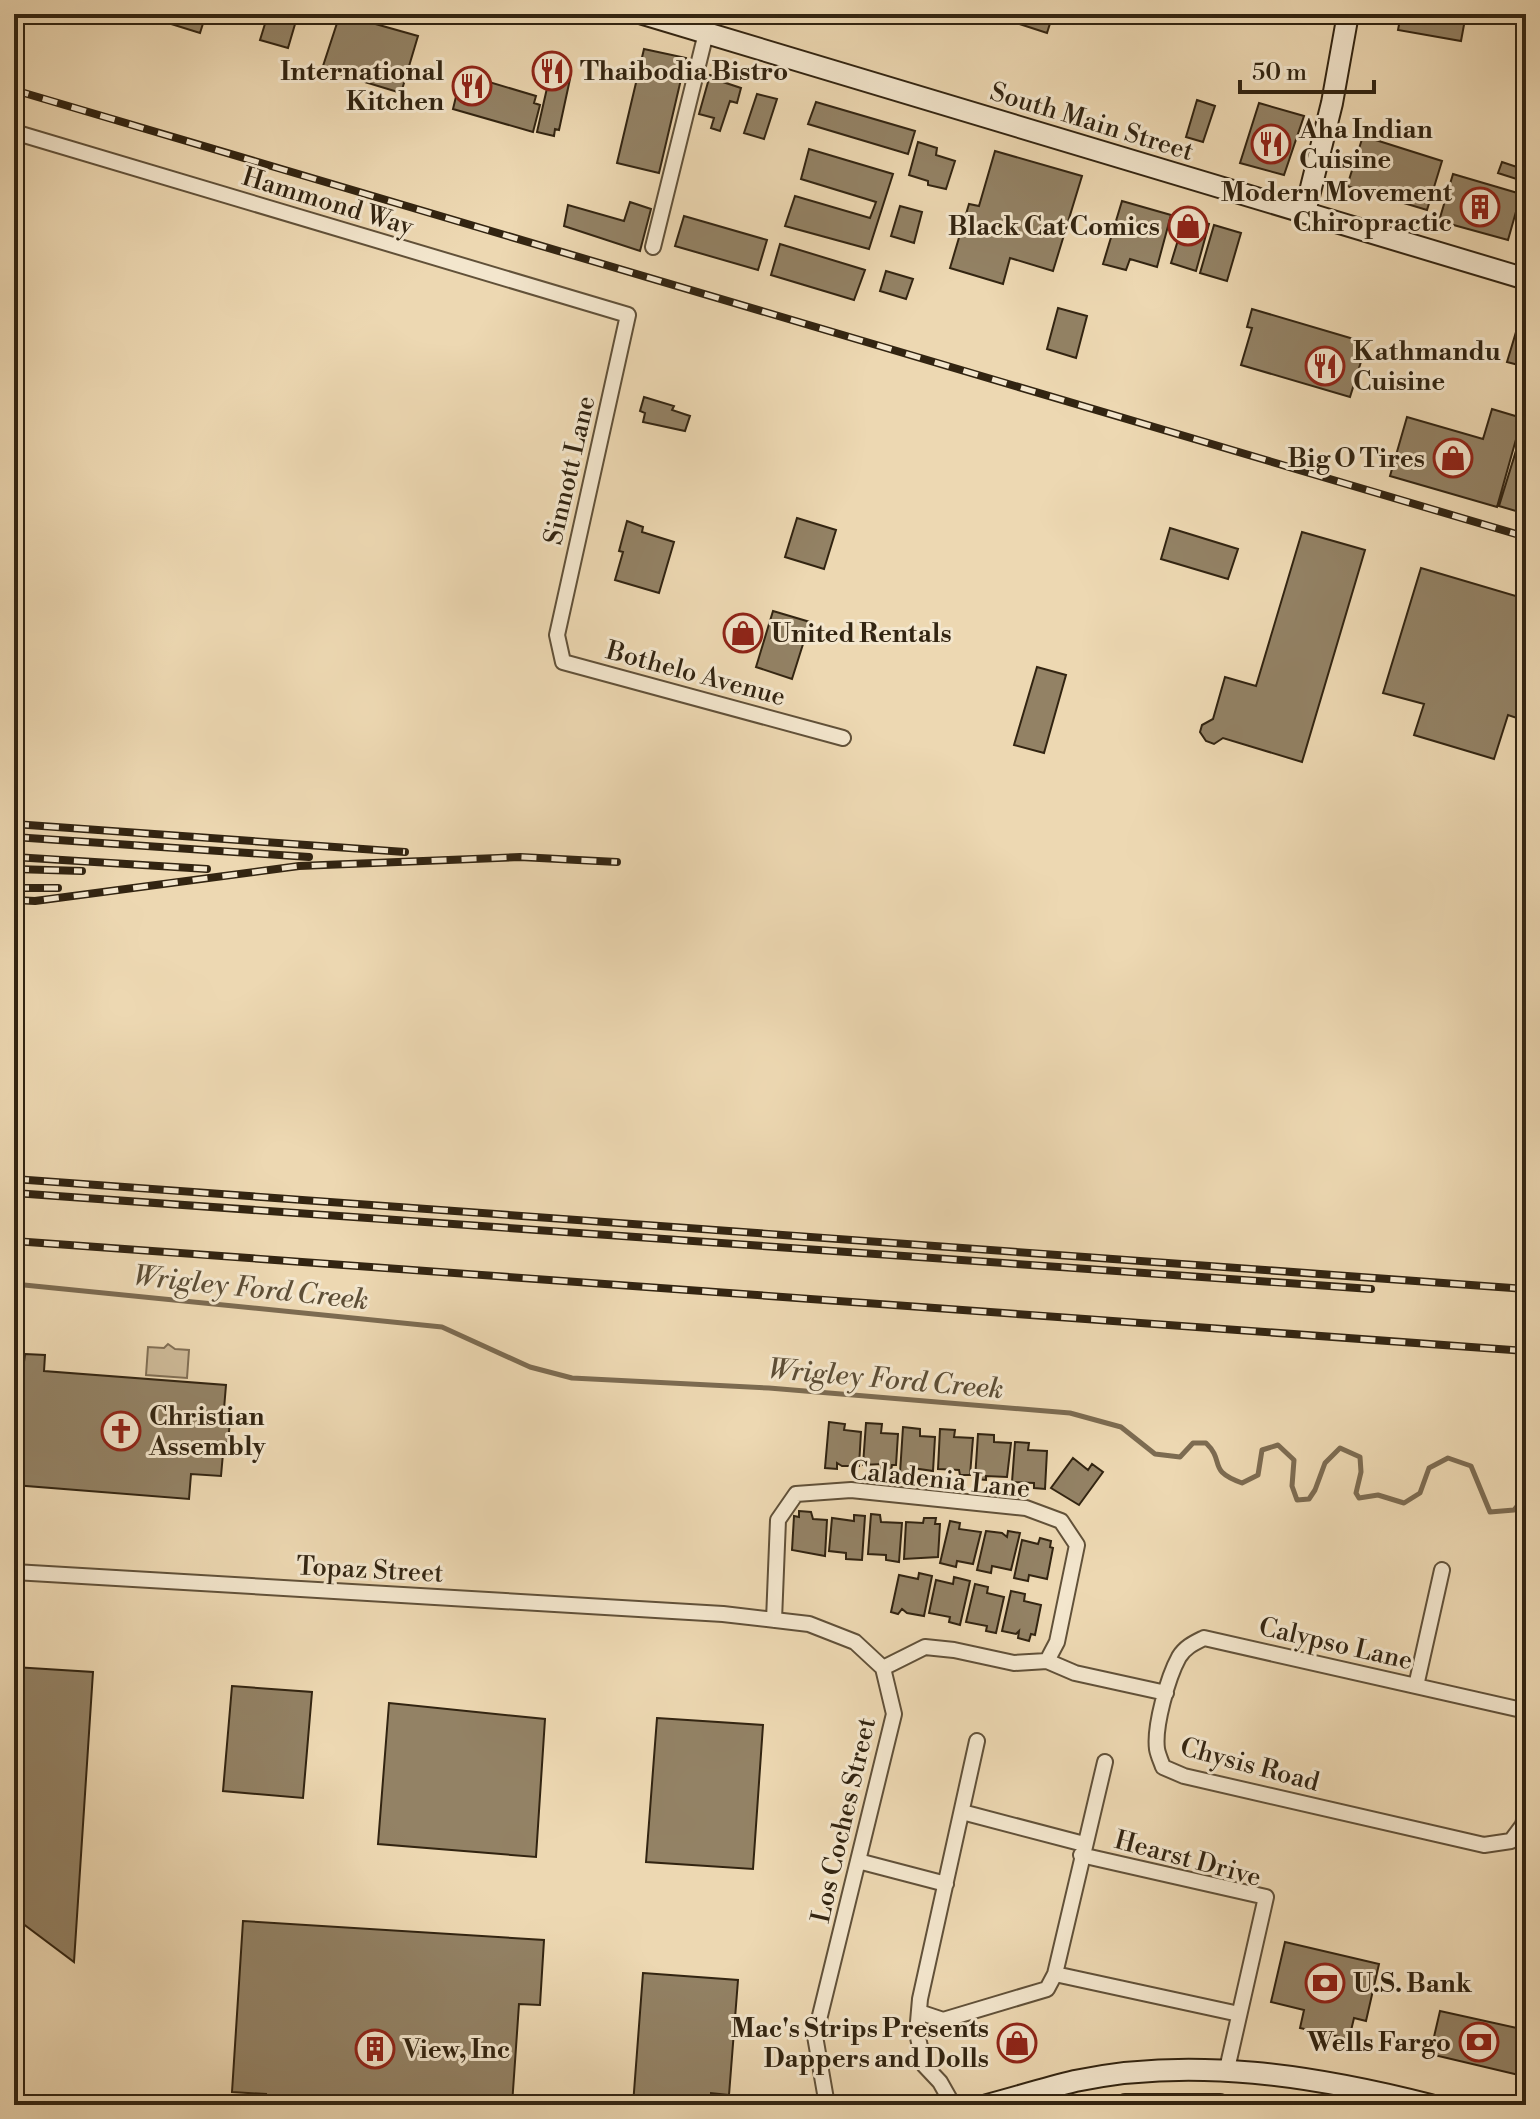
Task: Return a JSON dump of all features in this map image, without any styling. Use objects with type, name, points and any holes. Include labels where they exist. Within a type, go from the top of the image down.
[{"type":"main road","name":"South Main Street","points":[[643,14],[1526,279]]},
{"type":"main road","points":[[1305,212],[1332,103],[1348,14]]},
{"type":"main road","points":[[987,2105],[1077,2081],[1153,2071],[1227,2069],[1365,2089],[1430,2105]]},
{"type":"main road","points":[[1125,2105],[1220,2105]]},
{"type":"street","points":[[653,247],[706,33]]},
{"type":"street","name":"Hammond Way","points":[[14,132],[628,315]]},
{"type":"street","name":"Sinnott Lane","points":[[557,635],[628,315]]},
{"type":"street","name":"Bothelo Avenue","points":[[557,635],[563,662],[843,738]]},
{"type":"street","name":"Caladenia Lane","points":[[774,1620],[778,1520],[796,1494],[851,1490],[1026,1508],[1061,1521],[1077,1545],[1057,1642],[1047,1661]]},
{"type":"street","points":[[1416,1686],[1442,1570]]},
{"type":"street","name":"Topaz Street","points":[[14,1572],[723,1614],[774,1620]]},
{"type":"street","points":[[774,1620],[809,1624],[855,1642],[883,1668],[925,1647],[1014,1663],[1047,1661],[1075,1673],[1166,1693]]},
{"type":"street","name":"Calypso Lane","points":[[1166,1693],[1180,1656],[1191,1644],[1204,1638],[1526,1711]]},
{"type":"street","name":"Los Coches Street","points":[[827,2105],[815,2036],[894,1714],[883,1668]]},
{"type":"street","name":"Chysis Road","points":[[1166,1693],[1157,1729],[1157,1749],[1163,1767],[1184,1776],[1484,1845],[1511,1841],[1523,1825],[1526,1810]]},
{"type":"street","points":[[953,2105],[940,2082],[924,2065],[917,2033],[977,1741]]},
{"type":"street","points":[[919,2012],[943,2020],[1047,1989],[1055,1974],[1105,1762]]},
{"type":"street","points":[[962,1812],[1082,1850]]},
{"type":"street","name":"Hearst Drive","points":[[1082,1850],[1266,1897],[1227,2069]]},
{"type":"street","points":[[858,1861],[946,1884]]},
{"type":"street","points":[[1055,1974],[1239,2014]]},
{"type":"shaded area","points":[[168,1344],[175,1349],[189,1350],[187,1378],[146,1375],[148,1347],[164,1348]]},
{"type":"building","points":[[139,14],[206,14],[200,33]]},
{"type":"building","points":[[268,14],[298,14],[288,48],[260,40]]},
{"type":"building","points":[[340,14],[418,36],[401,93],[322,69]]},
{"type":"building","points":[[1009,14],[1053,14],[1047,33],[1007,20]]},
{"type":"building","points":[[1401,14],[1466,14],[1461,41],[1398,30]]},
{"type":"building","points":[[644,49],[686,58],[659,173],[617,163]]},
{"type":"building","points":[[550,75],[570,79],[559,130],[555,129],[554,136],[537,132]]},
{"type":"building","points":[[710,75],[741,88],[737,103],[730,101],[720,131],[711,128],[714,118],[699,114]]},
{"type":"building","points":[[469,76],[536,96],[534,103],[540,105],[533,132],[453,109],[460,80],[467,82]]},
{"type":"building","points":[[757,94],[777,99],[764,139],[744,133]]},
{"type":"building","points":[[1197,100],[1215,106],[1203,142],[1186,137]]},
{"type":"building","points":[[816,102],[915,131],[908,154],[808,124]]},
{"type":"building","points":[[1259,103],[1304,116],[1284,175],[1240,163]]},
{"type":"building","points":[[1363,136],[1442,161],[1427,210],[1347,186]]},
{"type":"building","points":[[918,142],[937,148],[936,155],[955,161],[946,189],[928,185],[928,181],[909,175]]},
{"type":"building","points":[[809,149],[893,174],[869,249],[785,226],[795,196],[870,218],[876,202],[801,179]]},
{"type":"building","points":[[995,151],[1082,176],[1053,271],[1010,258],[1003,284],[950,268],[969,204],[979,206]]},
{"type":"building","points":[[1502,162],[1526,170],[1526,182],[1498,173]]},
{"type":"building","name":"Modern Movement Chiropractic","points":[[1453,174],[1521,194],[1508,240],[1439,221]]},
{"type":"building","points":[[1122,201],[1171,215],[1157,267],[1130,259],[1126,270],[1103,264]]},
{"type":"building","points":[[630,202],[651,209],[640,251],[564,226],[568,205],[624,221]]},
{"type":"building","points":[[900,206],[922,212],[914,243],[891,236]]},
{"type":"building","points":[[684,216],[767,240],[758,270],[675,246]]},
{"type":"building","points":[[1185,217],[1209,224],[1196,271],[1171,263]]},
{"type":"building","points":[[1214,225],[1241,233],[1227,281],[1200,273]]},
{"type":"building","points":[[780,244],[865,270],[854,300],[771,275]]},
{"type":"building","points":[[886,271],[913,279],[906,299],[880,291]]},
{"type":"building","points":[[1058,308],[1087,316],[1076,358],[1047,349]]},
{"type":"building","points":[[1252,309],[1357,340],[1354,350],[1364,352],[1350,397],[1241,365],[1252,328],[1247,327]]},
{"type":"building","points":[[1522,312],[1526,313],[1526,367],[1507,362]]},
{"type":"building","points":[[644,397],[674,406],[672,410],[690,416],[685,431],[643,422],[645,413],[640,411]]},
{"type":"building","name":"Big O Tires","points":[[1492,409],[1522,418],[1497,507],[1390,476],[1407,417],[1483,439]]},
{"type":"building","points":[[1526,418],[1526,514],[1499,506]]},
{"type":"building","points":[[797,518],[836,530],[824,569],[785,557]]},
{"type":"building","points":[[627,521],[643,527],[642,532],[674,542],[659,593],[615,580]]},
{"type":"building","points":[[1170,528],[1238,549],[1228,579],[1161,559]]},
{"type":"building","points":[[1302,532],[1365,550],[1302,762],[1223,738],[1214,744],[1206,741],[1200,732],[1202,725],[1213,719],[1225,677],[1256,686]]},
{"type":"building","points":[[1421,568],[1526,599],[1526,721],[1508,715],[1494,759],[1414,735],[1424,704],[1383,693]]},
{"type":"building","points":[[773,611],[810,622],[792,679],[756,667]]},
{"type":"building","points":[[1037,667],[1066,675],[1044,753],[1014,745]]},
{"type":"building","name":"Christian Assembly","points":[[25,1354],[45,1355],[44,1371],[226,1385],[223,1421],[230,1421],[228,1442],[224,1442],[221,1476],[191,1474],[189,1499],[14,1485],[14,1369],[23,1370]]},
{"type":"building","points":[[829,1422],[845,1424],[844,1430],[861,1432],[859,1466],[837,1463],[837,1469],[825,1468]]},
{"type":"building","points":[[866,1423],[882,1424],[881,1433],[898,1434],[896,1465],[892,1465],[891,1471],[881,1470],[882,1464],[863,1465]]},
{"type":"building","points":[[903,1427],[920,1429],[920,1436],[935,1437],[933,1471],[912,1468],[912,1474],[900,1473]]},
{"type":"building","points":[[940,1429],[955,1430],[954,1437],[973,1438],[970,1475],[960,1475],[959,1470],[938,1469]]},
{"type":"building","points":[[978,1434],[994,1435],[994,1442],[1011,1443],[1007,1477],[975,1479]]},
{"type":"building","points":[[1015,1442],[1029,1443],[1028,1450],[1047,1451],[1045,1489],[1034,1488],[1034,1483],[1012,1482]]},
{"type":"building","points":[[1073,1458],[1088,1470],[1092,1464],[1103,1472],[1079,1505],[1051,1488]]},
{"type":"building","points":[[799,1511],[811,1512],[813,1519],[827,1520],[825,1556],[792,1550],[794,1516],[799,1517]]},
{"type":"building","points":[[871,1514],[880,1515],[881,1522],[902,1523],[899,1562],[886,1560],[886,1555],[868,1554]]},
{"type":"building","points":[[854,1515],[865,1516],[862,1560],[846,1559],[846,1553],[829,1551],[832,1518],[854,1521]]},
{"type":"building","points":[[924,1518],[936,1518],[935,1524],[940,1524],[938,1557],[904,1559],[906,1522],[923,1523]]},
{"type":"building","points":[[950,1521],[960,1523],[959,1529],[981,1532],[973,1564],[957,1561],[956,1567],[940,1563]]},
{"type":"building","points":[[986,1531],[1002,1533],[1007,1537],[1008,1531],[1020,1533],[1011,1570],[992,1566],[991,1573],[977,1570]]},
{"type":"building","points":[[1040,1538],[1051,1541],[1050,1547],[1053,1548],[1047,1579],[1029,1575],[1028,1581],[1014,1578],[1022,1540],[1038,1544]]},
{"type":"building","points":[[919,1573],[932,1576],[924,1616],[902,1609],[898,1614],[891,1612],[899,1575],[918,1579]]},
{"type":"building","points":[[954,1577],[970,1581],[960,1625],[949,1622],[950,1617],[929,1613],[936,1580],[953,1584]]},
{"type":"building","points":[[975,1584],[988,1587],[987,1593],[1004,1597],[996,1633],[986,1631],[987,1626],[966,1622]]},
{"type":"building","points":[[1011,1591],[1025,1594],[1024,1601],[1041,1605],[1035,1635],[1031,1634],[1029,1641],[1018,1638],[1019,1631],[1016,1634],[1002,1631]]},
{"type":"building","points":[[14,1667],[93,1672],[74,1962],[14,1917]]},
{"type":"building","points":[[232,1686],[312,1692],[303,1798],[223,1791]]},
{"type":"building","points":[[389,1703],[545,1719],[536,1857],[378,1844]]},
{"type":"building","points":[[657,1718],[763,1725],[753,1869],[646,1862]]},
{"type":"building","name":"View, Inc","points":[[243,1921],[544,1940],[540,2005],[519,2004],[512,2105],[265,2105],[266,2094],[232,2092]]},
{"type":"building","name":"U.S. Bank","points":[[1285,1942],[1379,1964],[1366,2021],[1354,2018],[1349,2039],[1300,2028],[1304,2010],[1271,2002]]},
{"type":"building","points":[[643,1973],[738,1980],[729,2095],[711,2093],[710,2105],[633,2105]]},
{"type":"building","name":"Wells Fargo","points":[[1440,2011],[1526,2030],[1523,2076],[1430,2054]]},
{"type":"waterway","name":"Wrigley Ford Creek","points":[[14,1284],[442,1327],[530,1367],[572,1378],[769,1388],[1070,1413],[1121,1427],[1155,1454],[1180,1457],[1193,1443],[1206,1443],[1215,1455],[1220,1470],[1242,1483],[1258,1475],[1262,1450],[1278,1445],[1294,1460],[1292,1486],[1297,1500],[1309,1499],[1325,1463],[1340,1448],[1360,1457],[1361,1472],[1356,1493],[1359,1498],[1378,1495],[1404,1503],[1420,1493],[1429,1468],[1448,1458],[1471,1466],[1490,1512],[1514,1510],[1526,1495]]},
{"type":"railway","points":[[14,90],[1526,537]]},
{"type":"railway","points":[[14,824],[405,852]]},
{"type":"railway","points":[[14,837],[309,857]]},
{"type":"railway","points":[[14,857],[207,869]]},
{"type":"railway","points":[[14,900],[35,901],[299,866],[520,857],[617,862]]},
{"type":"railway","points":[[14,869],[82,871]]},
{"type":"railway","points":[[14,888],[58,888]]},
{"type":"railway","points":[[14,1179],[1526,1289]]},
{"type":"railway","points":[[14,1193],[1371,1289]]},
{"type":"railway","points":[[14,1241],[1526,1351]]},
{"type":"place","name":"Thaibodia Bistro","points":[[552,71]]},
{"type":"place","name":"International Kitchen","points":[[472,86]]},
{"type":"place","name":"Aha Indian Cuisine","points":[[1271,144]]},
{"type":"place","name":"Modern Movement Chiropractic","points":[[1480,207]]},
{"type":"place","name":"Black Cat Comics","points":[[1188,226]]},
{"type":"place","name":"Kathmandu Cuisine","points":[[1325,366]]},
{"type":"place","name":"Big O Tires","points":[[1453,458]]},
{"type":"place","name":"United Rentals","points":[[743,633]]},
{"type":"place","name":"Christian Assembly","points":[[121,1431]]},
{"type":"place","name":"U.S. Bank","points":[[1325,1983]]},
{"type":"place","name":"Wells Fargo","points":[[1479,2042]]},
{"type":"place","name":"Mac's Strips Presents Dappers and Dolls","points":[[1017,2043]]},
{"type":"place","name":"View, Inc","points":[[375,2049]]}]
